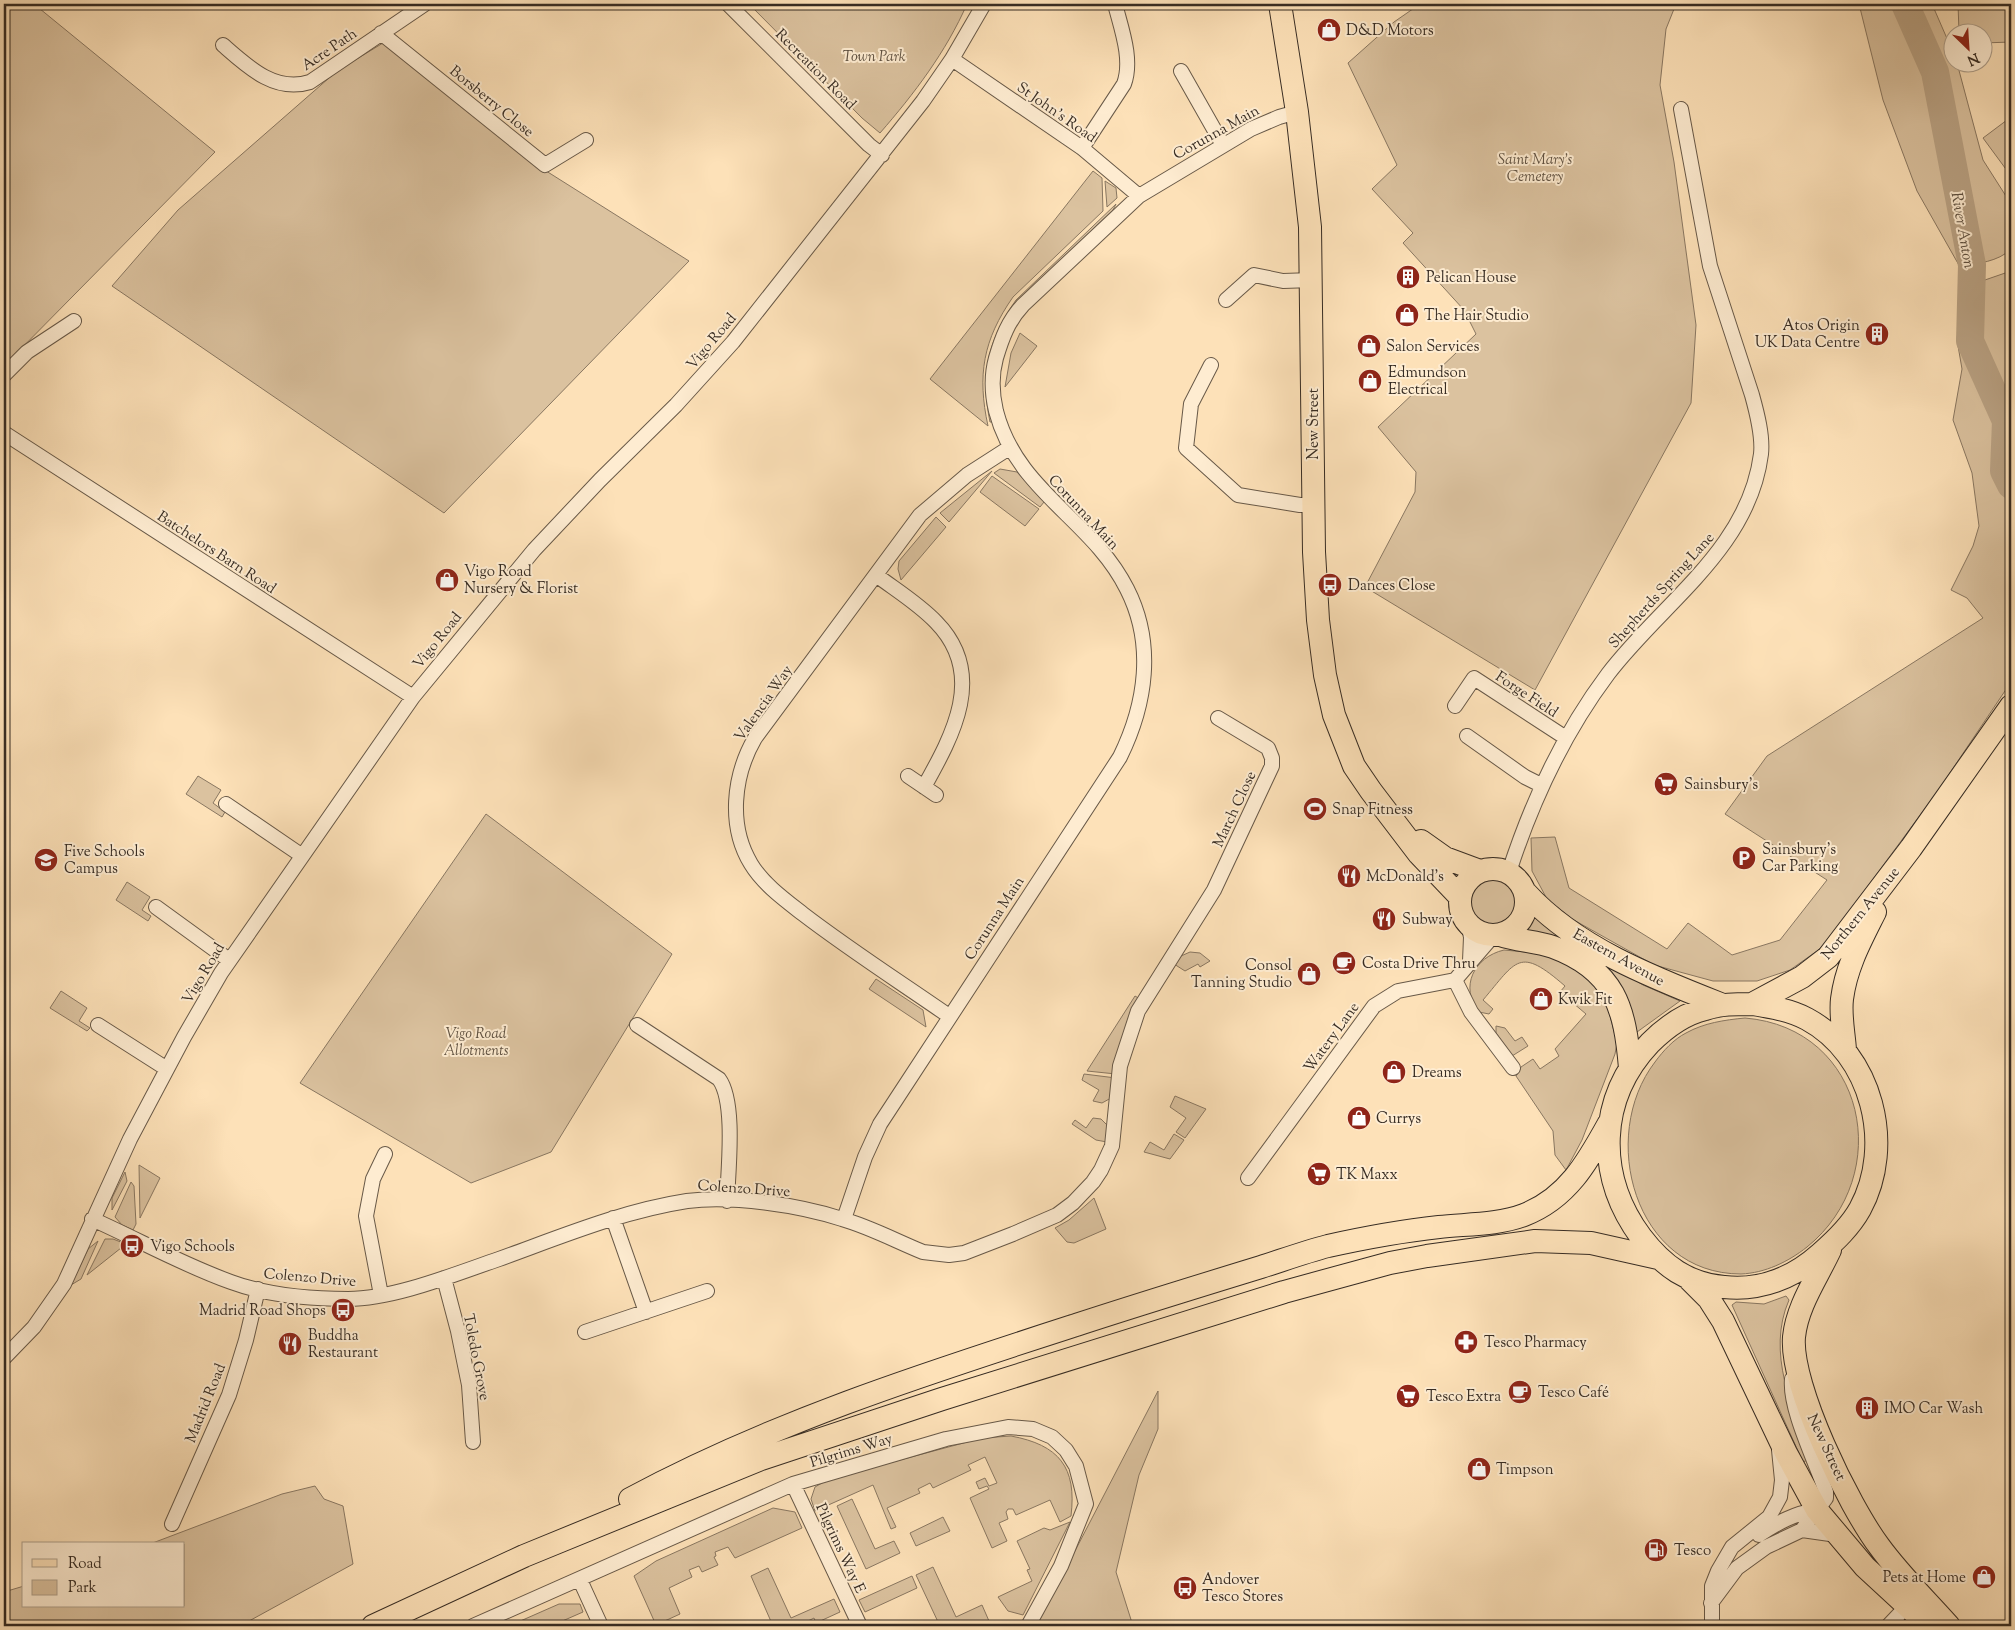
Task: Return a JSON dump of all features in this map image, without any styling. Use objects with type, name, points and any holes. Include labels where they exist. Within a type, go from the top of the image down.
[{"type":"main road","name":"New Street","points":[[1280,4],[1297,112],[1310,227],[1314,505],[1319,629],[1325,675],[1334,715],[1354,766],[1419,854],[1448,881],[1460,897],[1460,910],[1468,924]]},
{"type":"main road","name":"Northern Avenue","points":[[1752,1004],[1802,977],[1828,957],[1911,848],[2011,706]]},
{"type":"main road","name":"New Street","points":[[1399,826],[1445,858],[1480,871],[1499,869],[1509,872]]},
{"type":"main road","name":"Northern Avenue","points":[[1844,1050],[1842,1001],[1846,977],[1855,951],[1911,848]]},
{"type":"main road","points":[[1460,897],[1467,881],[1480,871]]},
{"type":"main road","points":[[1468,924],[1475,930],[1496,936],[1509,932],[1522,920],[1527,902],[1526,893],[1516,877],[1509,872]]},
{"type":"main road","name":"Eastern Avenue","points":[[1526,893],[1555,920],[1635,969],[1722,1005]]},
{"type":"main road","name":"Eastern Avenue","points":[[1496,936],[1553,947],[1583,963],[1605,981],[1617,998],[1625,1022],[1630,1068]]},
{"type":"main road","points":[[1690,1280],[1709,1285],[1743,1288],[1767,1284],[1797,1271],[1834,1242],[1860,1208],[1870,1183],[1875,1151],[1872,1105],[1857,1068],[1844,1050],[1825,1031],[1806,1018],[1785,1010],[1752,1004],[1722,1005],[1704,1009],[1678,1020],[1653,1041],[1630,1068],[1616,1095],[1609,1123],[1609,1150],[1618,1195],[1631,1223],[1658,1258],[1690,1280],[1709,1299],[1723,1321],[1775,1430],[1817,1510],[1865,1568],[1929,1626]]},
{"type":"main road","points":[[524,1556],[659,1484],[718,1456],[839,1406],[962,1362],[1326,1247],[1415,1230],[1503,1220],[1522,1216],[1541,1207],[1574,1181],[1609,1123]]},
{"type":"main road","points":[[373,1626],[524,1556],[761,1459],[1173,1326],[1345,1275],[1427,1256],[1535,1241],[1591,1243],[1658,1258]]},
{"type":"main road","name":"New Street","points":[[1834,1242],[1800,1313],[1794,1338],[1796,1362],[1811,1413],[1850,1498],[1870,1534],[1893,1564],[1949,1626]]},
{"type":"main road","points":[[1817,1510],[1850,1498]]},
{"type":"street","name":"Acre Path","points":[[223,45],[258,74],[284,85],[298,86],[310,82],[425,4]]},
{"type":"street","name":"Recreation Road","points":[[728,4],[862,139],[882,155]]},
{"type":"street","name":"Vigo Road","points":[[4,1358],[19,1344],[52,1303],[64,1284],[130,1139],[167,1069],[229,960],[413,697],[487,605],[544,539],[714,364],[882,155],[952,59],[984,4]]},
{"type":"street","points":[[1082,148],[1128,75],[1128,64],[1115,4]]},
{"type":"street","name":"Borsberry Close","points":[[381,33],[546,165],[586,140]]},
{"type":"street","name":"St John's Road","points":[[952,59],[1082,148],[1139,196]]},
{"type":"street","points":[[1181,71],[1223,145]]},
{"type":"street","name":"Shepherds Spring Lane","points":[[1509,872],[1541,785],[1566,738],[1608,675],[1636,640],[1717,554],[1739,523],[1754,489],[1761,454],[1752,395],[1710,266],[1681,108]]},
{"type":"street","name":"Corunna Main","points":[[844,1219],[865,1157],[880,1124],[1120,757],[1139,713],[1144,680],[1144,653],[1141,630],[1127,590],[1096,543],[1039,487],[1024,470],[1009,448],[995,406],[992,378],[994,365],[1007,324],[1023,305],[1139,196],[1223,145],[1279,117],[1297,112]]},
{"type":"street","points":[[1226,300],[1254,275],[1283,281],[1312,280]]},
{"type":"street","points":[[4,375],[27,352],[74,321]]},
{"type":"street","points":[[1211,365],[1191,404],[1186,448],[1238,495],[1300,505],[1314,505]]},
{"type":"street","name":"Batchelors Barn Road","points":[[4,433],[413,697]]},
{"type":"street","name":"Valencia Way","points":[[949,1016],[827,933],[782,898],[752,866],[744,849],[737,822],[736,793],[748,750],[920,515],[966,475],[1009,448]]},
{"type":"street","points":[[876,575],[935,620],[946,634],[961,665],[962,693],[956,723],[924,787]]},
{"type":"street","name":"Forge Field","points":[[1455,706],[1474,678],[1566,738]]},
{"type":"street","name":"March Close","points":[[1186,932],[1214,890],[1272,766],[1272,758],[1268,748],[1218,718]]},
{"type":"street","points":[[1467,736],[1525,777],[1541,785]]},
{"type":"street","points":[[908,776],[936,795]]},
{"type":"street","points":[[226,804],[301,855]]},
{"type":"street","points":[[156,907],[229,960]]},
{"type":"street","points":[[1468,924],[1471,937],[1470,961]]},
{"type":"street","name":"Colenzo Drive","points":[[92,1220],[191,1266],[233,1283],[258,1289],[347,1299],[381,1295],[444,1278],[613,1218],[650,1208],[689,1201],[727,1201],[789,1206],[844,1219],[923,1252],[949,1255],[979,1247],[1058,1215],[1074,1203],[1101,1170],[1112,1146],[1120,1066],[1138,1011],[1186,932]]},
{"type":"street","points":[[1496,936],[1470,961],[1455,980],[1471,1012],[1513,1068]]},
{"type":"street","name":"Watery Lane","points":[[1248,1178],[1374,1006],[1398,991],[1411,986],[1440,984],[1455,980]]},
{"type":"street","points":[[98,1025],[167,1069]]},
{"type":"street","points":[[637,1025],[719,1079],[724,1086],[729,1108],[727,1201]]},
{"type":"street","points":[[381,1295],[366,1216],[373,1179],[385,1154]]},
{"type":"street","points":[[613,1218],[646,1312]]},
{"type":"street","name":"Toledo Grove","points":[[444,1278],[469,1386],[473,1442]]},
{"type":"street","name":"Madrid Road","points":[[172,1524],[228,1394],[246,1340],[258,1289]]},
{"type":"street","points":[[585,1332],[707,1292]]},
{"type":"street","points":[[1711,1603],[1731,1575],[1745,1560],[1766,1547],[1802,1530],[1826,1498],[1826,1492],[1793,1395],[1792,1381],[1796,1362]]},
{"type":"street","name":"Pilgrims Way","points":[[473,1626],[794,1484],[946,1439],[1008,1428],[1033,1429],[1052,1437],[1066,1450],[1076,1466],[1086,1504],[1061,1566],[1028,1626]]},
{"type":"street","points":[[1712,1626],[1711,1603],[1714,1579],[1732,1547],[1768,1517],[1780,1497],[1782,1470],[1775,1430]]},
{"type":"street","name":"Pilgrims Way E","points":[[794,1484],[860,1626]]},
{"type":"street","points":[[1725,1561],[1774,1525],[1803,1512],[1817,1510]]},
{"type":"street","points":[[1802,1530],[1837,1535]]},
{"type":"street","points":[[580,1580],[601,1626]]},
{"type":"street","points":[[1888,1626],[1906,1607]]},
{"type":"green space","points":[[4,4],[34,4],[215,152],[4,366]]},
{"type":"green space","name":"Town Park","points":[[749,4],[967,4],[939,56],[905,103],[880,133],[862,118]]},
{"type":"green space","name":"Saint Mary's Cemetery","points":[[1420,4],[1676,4],[1666,29],[1660,85],[1674,162],[1696,325],[1691,403],[1535,690],[1365,587],[1415,492],[1416,472],[1378,427],[1476,334],[1464,310],[1403,243],[1413,233],[1372,189],[1397,165],[1348,63],[1394,22]]},
{"type":"green space","points":[[1859,4],[1932,4],[1942,27],[1942,72],[1959,72],[1983,160],[2011,204],[2011,249],[2000,257],[1960,267],[1917,191],[1883,100]]},
{"type":"green space","points":[[1958,4],[2011,4],[2011,42],[1992,43],[1992,22],[1959,22]]},
{"type":"green space","points":[[383,43],[543,169],[689,261],[444,513],[112,286],[178,210],[337,71]]},
{"type":"green space","points":[[2011,117],[2011,176],[1983,138]]},
{"type":"green space","points":[[1093,171],[1102,178],[1103,211],[1013,297],[995,328],[985,358],[983,374],[983,390],[988,426],[930,379]]},
{"type":"green space","points":[[1105,181],[1116,188],[1117,198],[1107,207]]},
{"type":"green space","points":[[1116,204],[1113,210],[1018,301],[1008,314],[993,422],[990,422],[987,405],[986,373],[993,344],[1006,315],[1016,300]]},
{"type":"green space","points":[[2011,271],[2011,682],[1935,795],[1828,940],[1817,951],[1790,970],[1757,981],[1713,981],[1654,965],[1572,919],[1547,899],[1532,871],[1531,838],[1555,837],[1569,888],[1667,949],[1688,923],[1732,955],[1780,940],[1827,880],[1725,814],[1767,756],[1983,618],[1967,598],[1951,590],[1973,546],[1979,526],[1972,473],[1953,420],[1962,369],[1957,340],[1963,280],[1982,281]]},
{"type":"green space","points":[[1020,333],[1037,346],[1005,387],[1011,353]]},
{"type":"green space","points":[[1000,469],[1017,472],[1044,502],[1040,507],[994,473]]},
{"type":"green space","points":[[992,471],[949,522],[940,513]]},
{"type":"green space","points":[[992,476],[1039,509],[1025,526],[980,492]]},
{"type":"green space","points":[[936,517],[946,527],[901,580],[898,569],[899,561]]},
{"type":"green space","points":[[198,776],[221,790],[213,803],[225,812],[222,817],[186,794]]},
{"type":"green space","name":"Vigo Road Allotments","points":[[486,814],[672,954],[551,1152],[471,1183],[300,1083]]},
{"type":"green space","points":[[1493,875],[1503,877],[1512,883],[1518,892],[1520,902],[1518,912],[1512,921],[1503,927],[1493,929],[1483,927],[1474,921],[1468,912],[1466,902],[1468,892],[1474,883],[1483,877]]},
{"type":"green space","points":[[127,882],[150,897],[142,910],[151,916],[148,921],[116,900]]},
{"type":"green space","points":[[1532,916],[1643,985],[1680,1001],[1637,1032],[1631,1012],[1524,930]]},
{"type":"green space","points":[[1504,950],[1547,954],[1574,966],[1605,996],[1617,1043],[1615,1054],[1582,1140],[1566,1170],[1555,1155],[1553,1131],[1516,1076],[1521,1067],[1533,1059],[1540,1069],[1559,1056],[1555,1049],[1586,1014],[1560,992],[1565,986],[1550,973],[1528,962],[1512,967],[1483,1000],[1493,1009],[1489,1014],[1479,1012],[1470,993],[1470,983],[1473,974],[1485,959]]},
{"type":"green space","points":[[1190,952],[1200,953],[1210,961],[1200,967],[1198,964],[1185,971],[1174,964],[1181,956]]},
{"type":"green space","points":[[876,979],[923,1010],[926,1027],[869,989]]},
{"type":"green space","points":[[61,991],[87,1008],[79,1021],[90,1028],[87,1031],[50,1008]]},
{"type":"green space","points":[[1135,996],[1140,999],[1116,1074],[1087,1071]]},
{"type":"green space","points":[[1745,1018],[1786,1028],[1818,1048],[1841,1076],[1855,1109],[1858,1146],[1852,1182],[1835,1217],[1807,1247],[1792,1257],[1767,1269],[1741,1274],[1704,1268],[1674,1251],[1652,1226],[1636,1196],[1629,1162],[1629,1126],[1638,1092],[1655,1062],[1669,1046],[1682,1036],[1707,1024]]},
{"type":"green space","points":[[1496,1026],[1505,1028],[1515,1041],[1522,1037],[1528,1046],[1512,1056],[1496,1033]]},
{"type":"green space","points":[[1084,1074],[1116,1078],[1111,1098],[1102,1103],[1093,1101],[1099,1090],[1082,1080]]},
{"type":"green space","points":[[1175,1096],[1206,1109],[1185,1138],[1176,1132],[1186,1118],[1170,1107]]},
{"type":"green space","points":[[1093,1118],[1101,1119],[1108,1126],[1107,1142],[1096,1140],[1072,1124],[1075,1120],[1086,1128]]},
{"type":"green space","points":[[1174,1134],[1184,1140],[1170,1159],[1144,1152],[1150,1142],[1164,1150]]},
{"type":"green space","points":[[139,1165],[160,1178],[140,1218]]},
{"type":"green space","points":[[125,1172],[127,1181],[112,1210],[112,1198]]},
{"type":"green space","points":[[131,1182],[134,1186],[136,1224],[133,1230],[122,1225],[115,1217]]},
{"type":"green space","points":[[1094,1198],[1106,1229],[1074,1243],[1067,1242],[1055,1228],[1069,1220]]},
{"type":"green space","points":[[105,1239],[113,1239],[126,1244],[87,1275]]},
{"type":"green space","points":[[98,1241],[81,1279],[71,1285],[88,1249]]},
{"type":"green space","points":[[1786,1296],[1789,1300],[1780,1340],[1781,1360],[1784,1380],[1810,1459],[1803,1462],[1732,1305],[1736,1302],[1764,1304]]},
{"type":"green space","points":[[1158,1391],[1158,1429],[1139,1475],[1116,1572],[1133,1626],[1036,1626]]},
{"type":"green space","points":[[1011,1436],[1041,1445],[1053,1452],[1061,1461],[1071,1484],[1071,1516],[1060,1522],[1050,1500],[1016,1515],[1013,1509],[1008,1509],[1006,1512],[1008,1519],[999,1523],[1007,1541],[992,1548],[970,1498],[989,1489],[987,1486],[979,1489],[976,1482],[985,1478],[989,1486],[997,1483],[985,1457],[968,1465],[971,1470],[933,1488],[930,1483],[918,1489],[920,1493],[887,1508],[896,1527],[891,1529],[873,1485],[815,1511],[811,1499],[815,1487],[829,1479],[982,1438]]},
{"type":"green space","points":[[315,1486],[324,1499],[343,1506],[353,1564],[240,1626],[4,1626],[4,1592],[22,1587],[22,1608],[185,1608],[185,1542],[155,1542],[282,1494]]},
{"type":"green space","points":[[852,1499],[875,1549],[894,1541],[900,1553],[866,1569],[837,1506]]},
{"type":"green space","points":[[773,1508],[795,1512],[802,1528],[735,1558],[728,1547],[715,1552],[716,1556],[714,1557],[718,1565],[702,1572],[699,1566],[689,1570],[692,1577],[669,1588],[680,1614],[656,1625],[634,1576],[656,1561]]},
{"type":"green space","points":[[943,1517],[950,1531],[916,1546],[910,1533]]},
{"type":"green space","points":[[1070,1522],[1023,1615],[1008,1611],[998,1597],[1032,1581],[1027,1570],[1030,1569],[1017,1541],[1044,1528],[1050,1530]]},
{"type":"green space","points":[[933,1567],[956,1617],[982,1605],[989,1621],[978,1626],[936,1626],[939,1624],[916,1575]]},
{"type":"green space","points":[[768,1568],[791,1618],[834,1599],[840,1612],[816,1623],[814,1618],[806,1622],[808,1626],[787,1626],[784,1622],[773,1626],[751,1576]]},
{"type":"green space","points":[[912,1576],[917,1588],[865,1612],[859,1600]]},
{"type":"green space","points":[[559,1604],[580,1604],[583,1612],[551,1626],[509,1626]]},
{"type":"waterway","name":"River Anton","points":[[1905,4],[1935,72],[1972,265],[1970,341],[2006,421],[2004,471],[2011,485]]},
{"type":"place","name":"D&D Motors","points":[[1329,30]]},
{"type":"place","name":"Pelican House","points":[[1408,277]]},
{"type":"place","name":"The Hair Studio","points":[[1407,315]]},
{"type":"place","name":"Atos Origin UK Data Centre","points":[[1877,334]]},
{"type":"place","name":"Salon Services","points":[[1369,346]]},
{"type":"place","name":"Edmundson Electrical","points":[[1370,381]]},
{"type":"place","name":"Vigo Road Nursery & Florist","points":[[447,580]]},
{"type":"place","name":"Dances Close","points":[[1330,585]]},
{"type":"place","name":"Sainsbury's","points":[[1666,784]]},
{"type":"place","name":"Snap Fitness","points":[[1315,809]]},
{"type":"place","name":"Sainsbury's Car Parking","points":[[1744,858]]},
{"type":"place","name":"Five Schools Campus","points":[[46,860]]},
{"type":"place","name":"McDonald's","points":[[1349,876]]},
{"type":"place","name":"Subway","points":[[1384,919]]},
{"type":"place","name":"Costa Drive Thru","points":[[1344,963]]},
{"type":"place","name":"Consol Tanning Studio","points":[[1309,974]]},
{"type":"place","name":"Kwik Fit","points":[[1541,999]]},
{"type":"place","name":"Dreams","points":[[1394,1072]]},
{"type":"place","name":"Currys","points":[[1359,1118]]},
{"type":"place","name":"TK Maxx","points":[[1319,1174]]},
{"type":"place","name":"Vigo Schools","points":[[132,1246]]},
{"type":"place","name":"Madrid Road Shops","points":[[343,1310]]},
{"type":"place","name":"Tesco Pharmacy","points":[[1466,1342]]},
{"type":"place","name":"Buddha Restaurant","points":[[290,1344]]},
{"type":"place","name":"Tesco Café","points":[[1520,1392]]},
{"type":"place","name":"Tesco Extra","points":[[1408,1396]]},
{"type":"place","name":"IMO Car Wash","points":[[1867,1408]]},
{"type":"place","name":"Timpson","points":[[1479,1469]]},
{"type":"place","name":"Tesco","points":[[1656,1550]]},
{"type":"place","name":"Pets at Home","points":[[1984,1577]]},
{"type":"place","name":"Andover Tesco Stores","points":[[1185,1588]]}]
